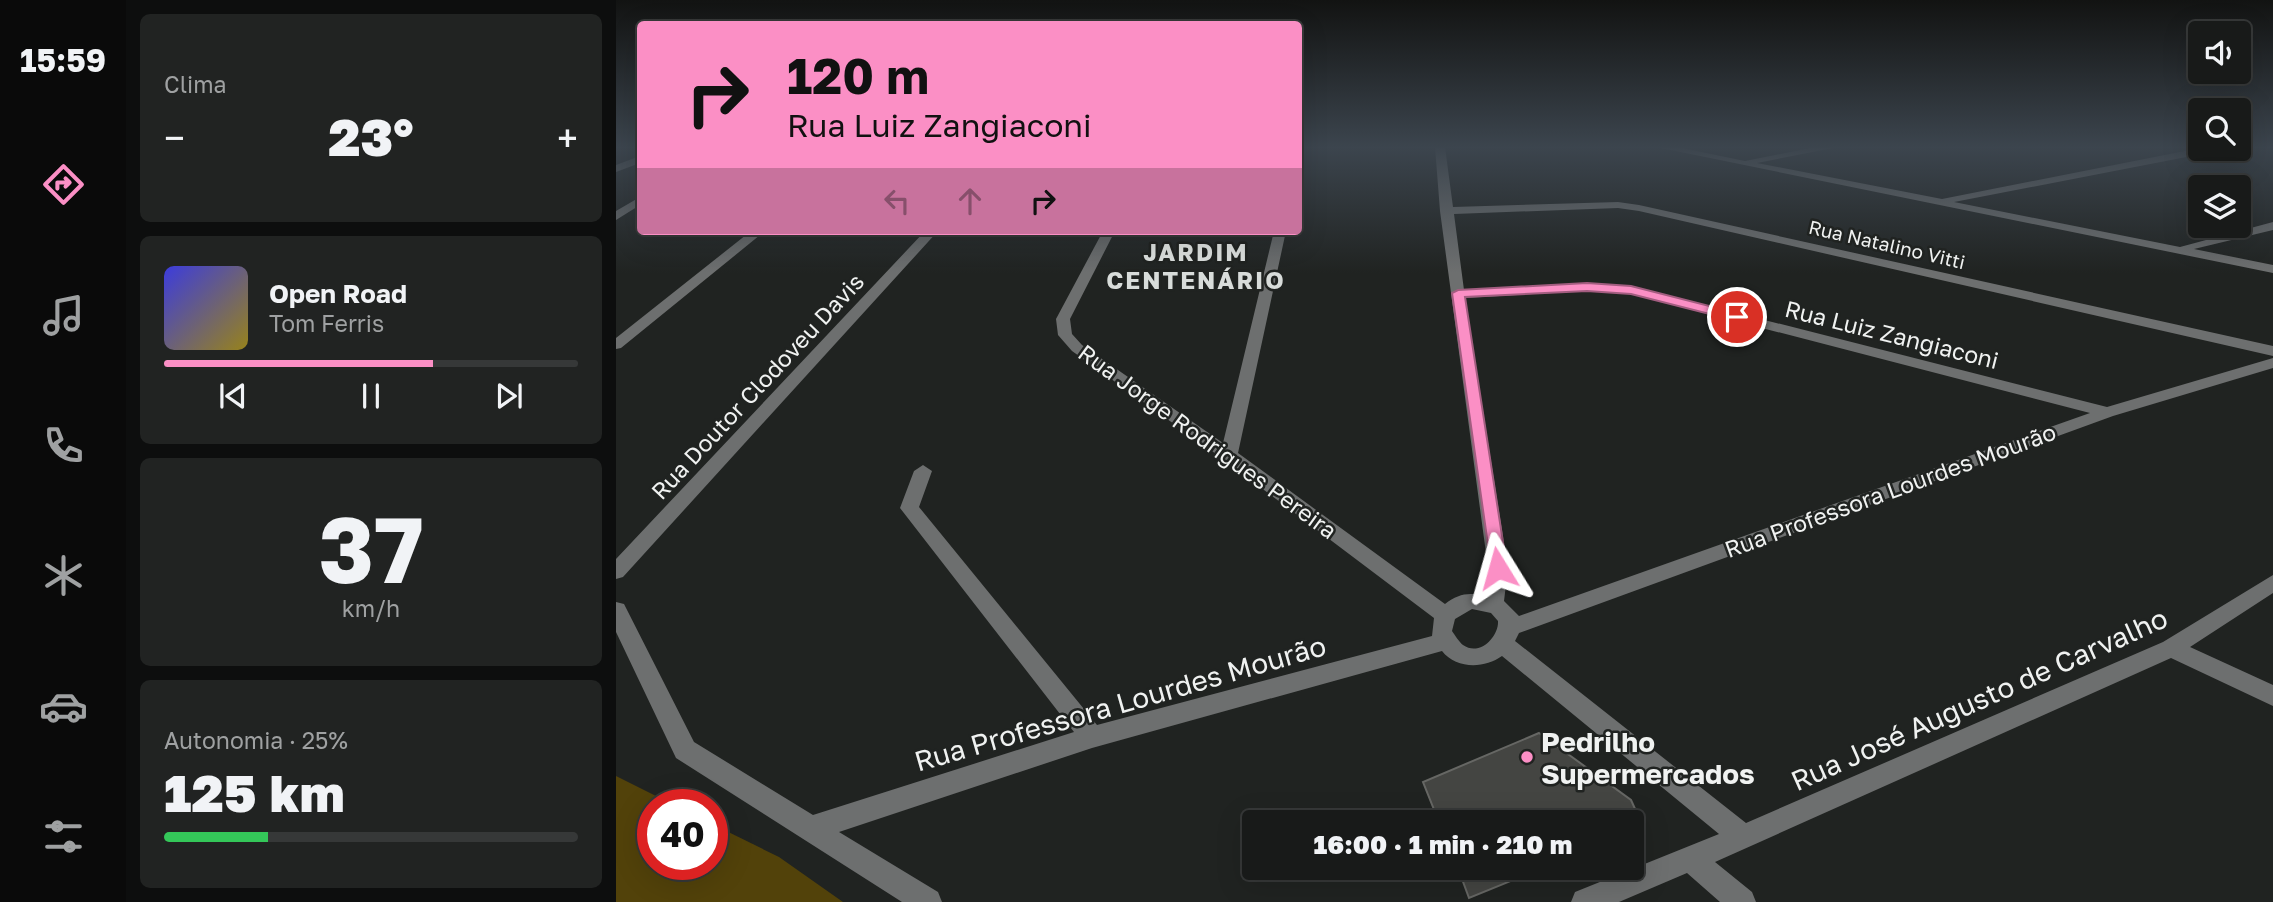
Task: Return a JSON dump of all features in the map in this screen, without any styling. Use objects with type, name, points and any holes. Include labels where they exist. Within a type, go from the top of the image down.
[{"type":"street","points":[[1444,189],[1498,568],[1493,605]]},
{"type":"street","points":[[1871,189],[2273,269]]},
{"type":"street","points":[[1936,202],[2003,189]]},
{"type":"street","points":[[616,216],[637,202]]},
{"type":"street","name":"Rua Natalino Vitti","points":[[1446,211],[1618,205],[1639,208],[2273,351]]},
{"type":"street","points":[[2178,249],[2273,226]]},
{"type":"street","points":[[616,345],[754,235]]},
{"type":"street","name":"Rua Doutor Clodoveu Davis","points":[[616,572],[928,235]]},
{"type":"street","name":"Rua Jorge Rodrigues Pereira","points":[[1108,235],[1063,319],[1065,335],[1077,348],[1229,455],[1445,615]]},
{"type":"street","points":[[1229,455],[1279,235]]},
{"type":"street","name":"Rua Luiz Zangiaconi","points":[[1458,293],[1587,287],[1631,290],[2107,412]]},
{"type":"street","name":"Rua Professora Lourdes Mourão","points":[[1507,636],[2107,412],[2273,363]]},
{"type":"street","points":[[923,471],[909,508],[1091,737]]},
{"type":"street","name":"Rua José Augusto de Carvalho","points":[[1585,902],[1743,837],[2171,648],[2273,583]]},
{"type":"street","points":[[1507,636],[1486,655],[1474,656],[1452,648],[1445,641],[1441,624],[1445,615],[1461,603],[1483,602],[1502,611],[1507,636],[1743,837]]},
{"type":"street","points":[[616,610],[685,750],[928,902]]},
{"type":"street","name":"Rua Professora Lourdes Mourão","points":[[813,828],[1091,737],[1445,641]]},
{"type":"street","points":[[2171,648],[2273,696]]},
{"type":"street","points":[[1690,858],[1742,902]]},
{"type":"shaded area","points":[[616,776],[642,789],[637,789],[637,880],[728,880],[728,832],[779,857],[843,902],[616,902]]},
{"type":"building","name":"Pedrilho Supermercados","points":[[1539,733],[1631,800],[1636,810],[1434,810],[1423,782]]},
{"type":"building","points":[[1462,880],[1513,880],[1469,898]]},
{"type":"place","name":"Pedrilho Supermercados","points":[[1527,757]]},
{"type":"district","name":"JARDIM CENTENÁRIO","points":[[1196,265]]},
{"type":"route","points":[[1498,568],[1458,293],[1587,287],[1631,290],[1737,317]]}]
